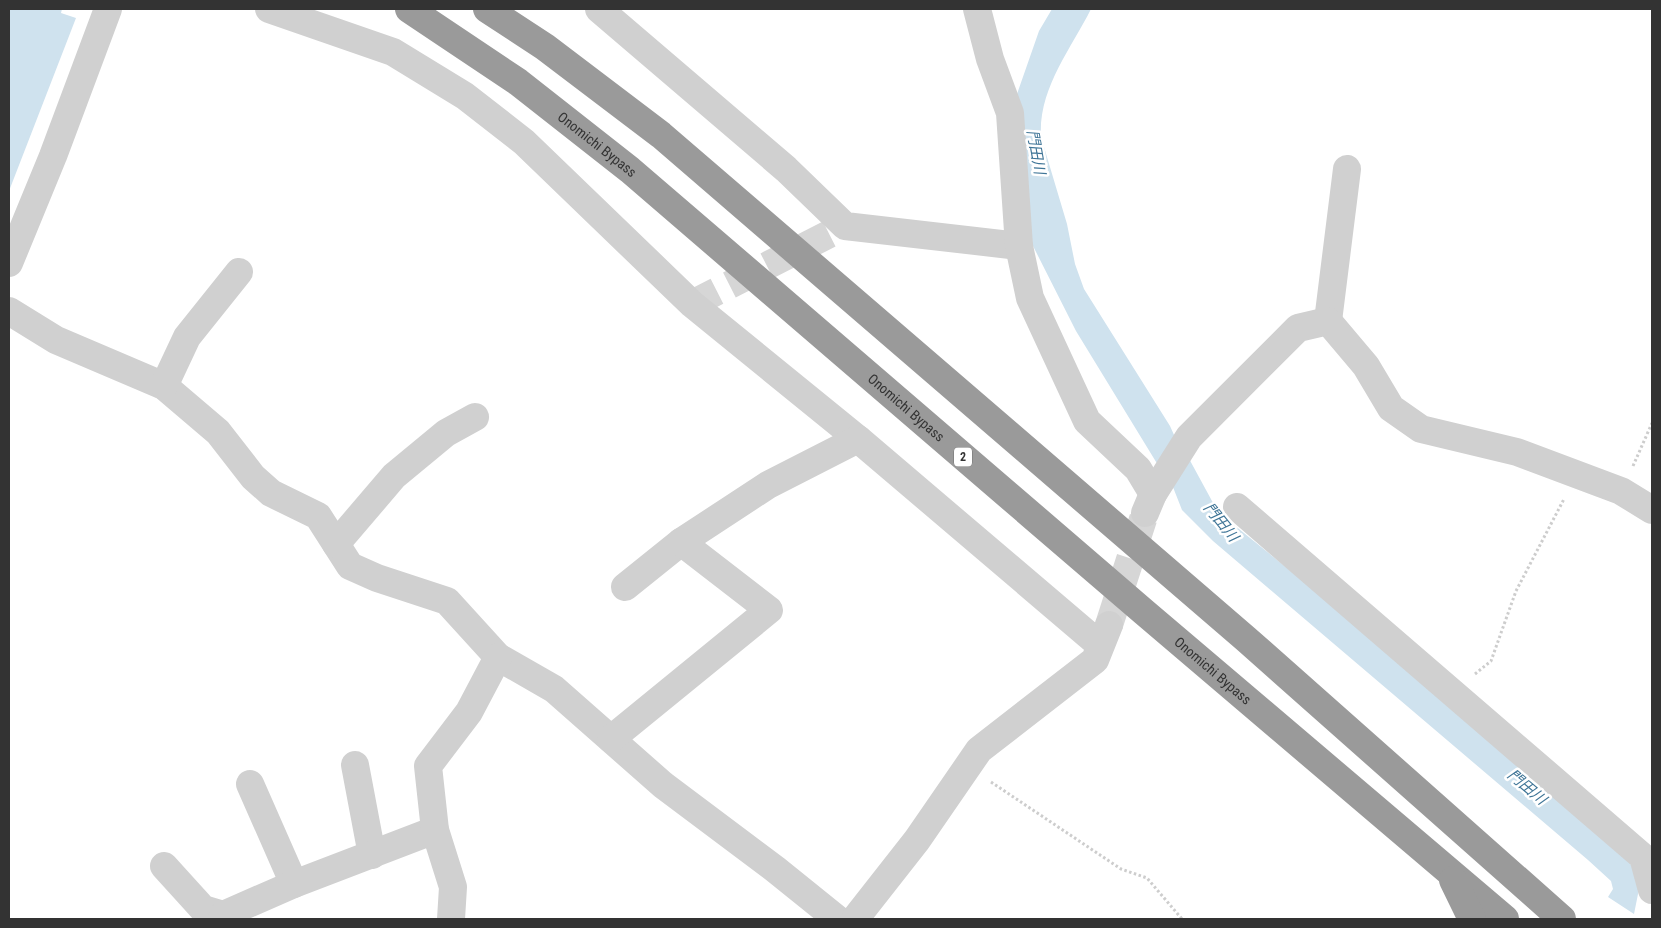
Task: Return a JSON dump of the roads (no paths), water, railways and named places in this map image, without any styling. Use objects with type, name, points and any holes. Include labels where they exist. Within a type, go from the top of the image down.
[{"type":"highway","name":"Onomichi Bypass","points":[[409,9],[518,82],[630,170],[1121,593],[1505,919]]},
{"type":"highway","points":[[487,9],[545,47],[661,135],[1246,639],[1562,919]]},
{"type":"highway","points":[[1491,858],[1574,919]]},
{"type":"highway","points":[[1447,870],[1472,919]]},
{"type":"street","points":[[9,263],[53,156],[108,9]]},
{"type":"street","points":[[269,9],[311,16],[393,52],[465,96],[524,142],[692,304],[1104,635],[1095,660],[979,750],[918,840],[855,919]]},
{"type":"street","points":[[599,9],[786,169],[845,226],[1019,246]]},
{"type":"street","points":[[977,9],[990,59],[1010,113],[1019,246],[1030,298],[1087,421],[1138,469],[1154,494],[1189,437],[1298,328],[1328,321]]},
{"type":"street","points":[[1347,169],[1328,321],[1366,366],[1391,408],[1421,429],[1517,452],[1621,491],[1652,510]]},
{"type":"street","points":[[164,386],[187,337],[239,272]]},
{"type":"street","points":[[9,311],[56,340],[164,386],[218,432],[253,477],[271,493],[318,516],[350,566],[377,578],[447,600],[498,657],[554,689],[662,785],[776,869],[837,919]]},
{"type":"street","points":[[336,544],[394,476],[446,433],[475,418]]},
{"type":"street","points":[[625,587],[681,542],[768,485],[858,439]]},
{"type":"street","points":[[1237,507],[1447,688],[1648,852],[1652,890]]},
{"type":"street","points":[[611,740],[768,610],[681,542]]},
{"type":"street","points":[[451,919],[453,887],[435,830],[428,766],[469,712],[498,657]]},
{"type":"street","points":[[355,765],[372,855]]},
{"type":"street","points":[[250,784],[294,884]]},
{"type":"street","points":[[164,866],[203,909],[222,917],[294,884],[435,830]]},
{"type":"water","points":[[9,9],[62,9],[61,13],[76,18],[9,191]]},
{"type":"water","name":"門田川","points":[[1052,9],[1091,9],[1057,70],[1050,86],[1041,119],[1041,137],[1067,224],[1075,264],[1084,289],[1170,426],[1179,446],[1187,455],[1218,512],[1324,598],[1630,863],[1640,884],[1634,914],[1608,897],[1613,889],[1611,881],[1588,860],[1213,541],[1182,510],[1169,477],[1161,470],[1076,331],[1032,244],[1017,94],[1039,31]]},
{"type":"tunnel","points":[[692,304],[845,226]]},
{"type":"tunnel","points":[[1109,625],[1145,513]]}]
